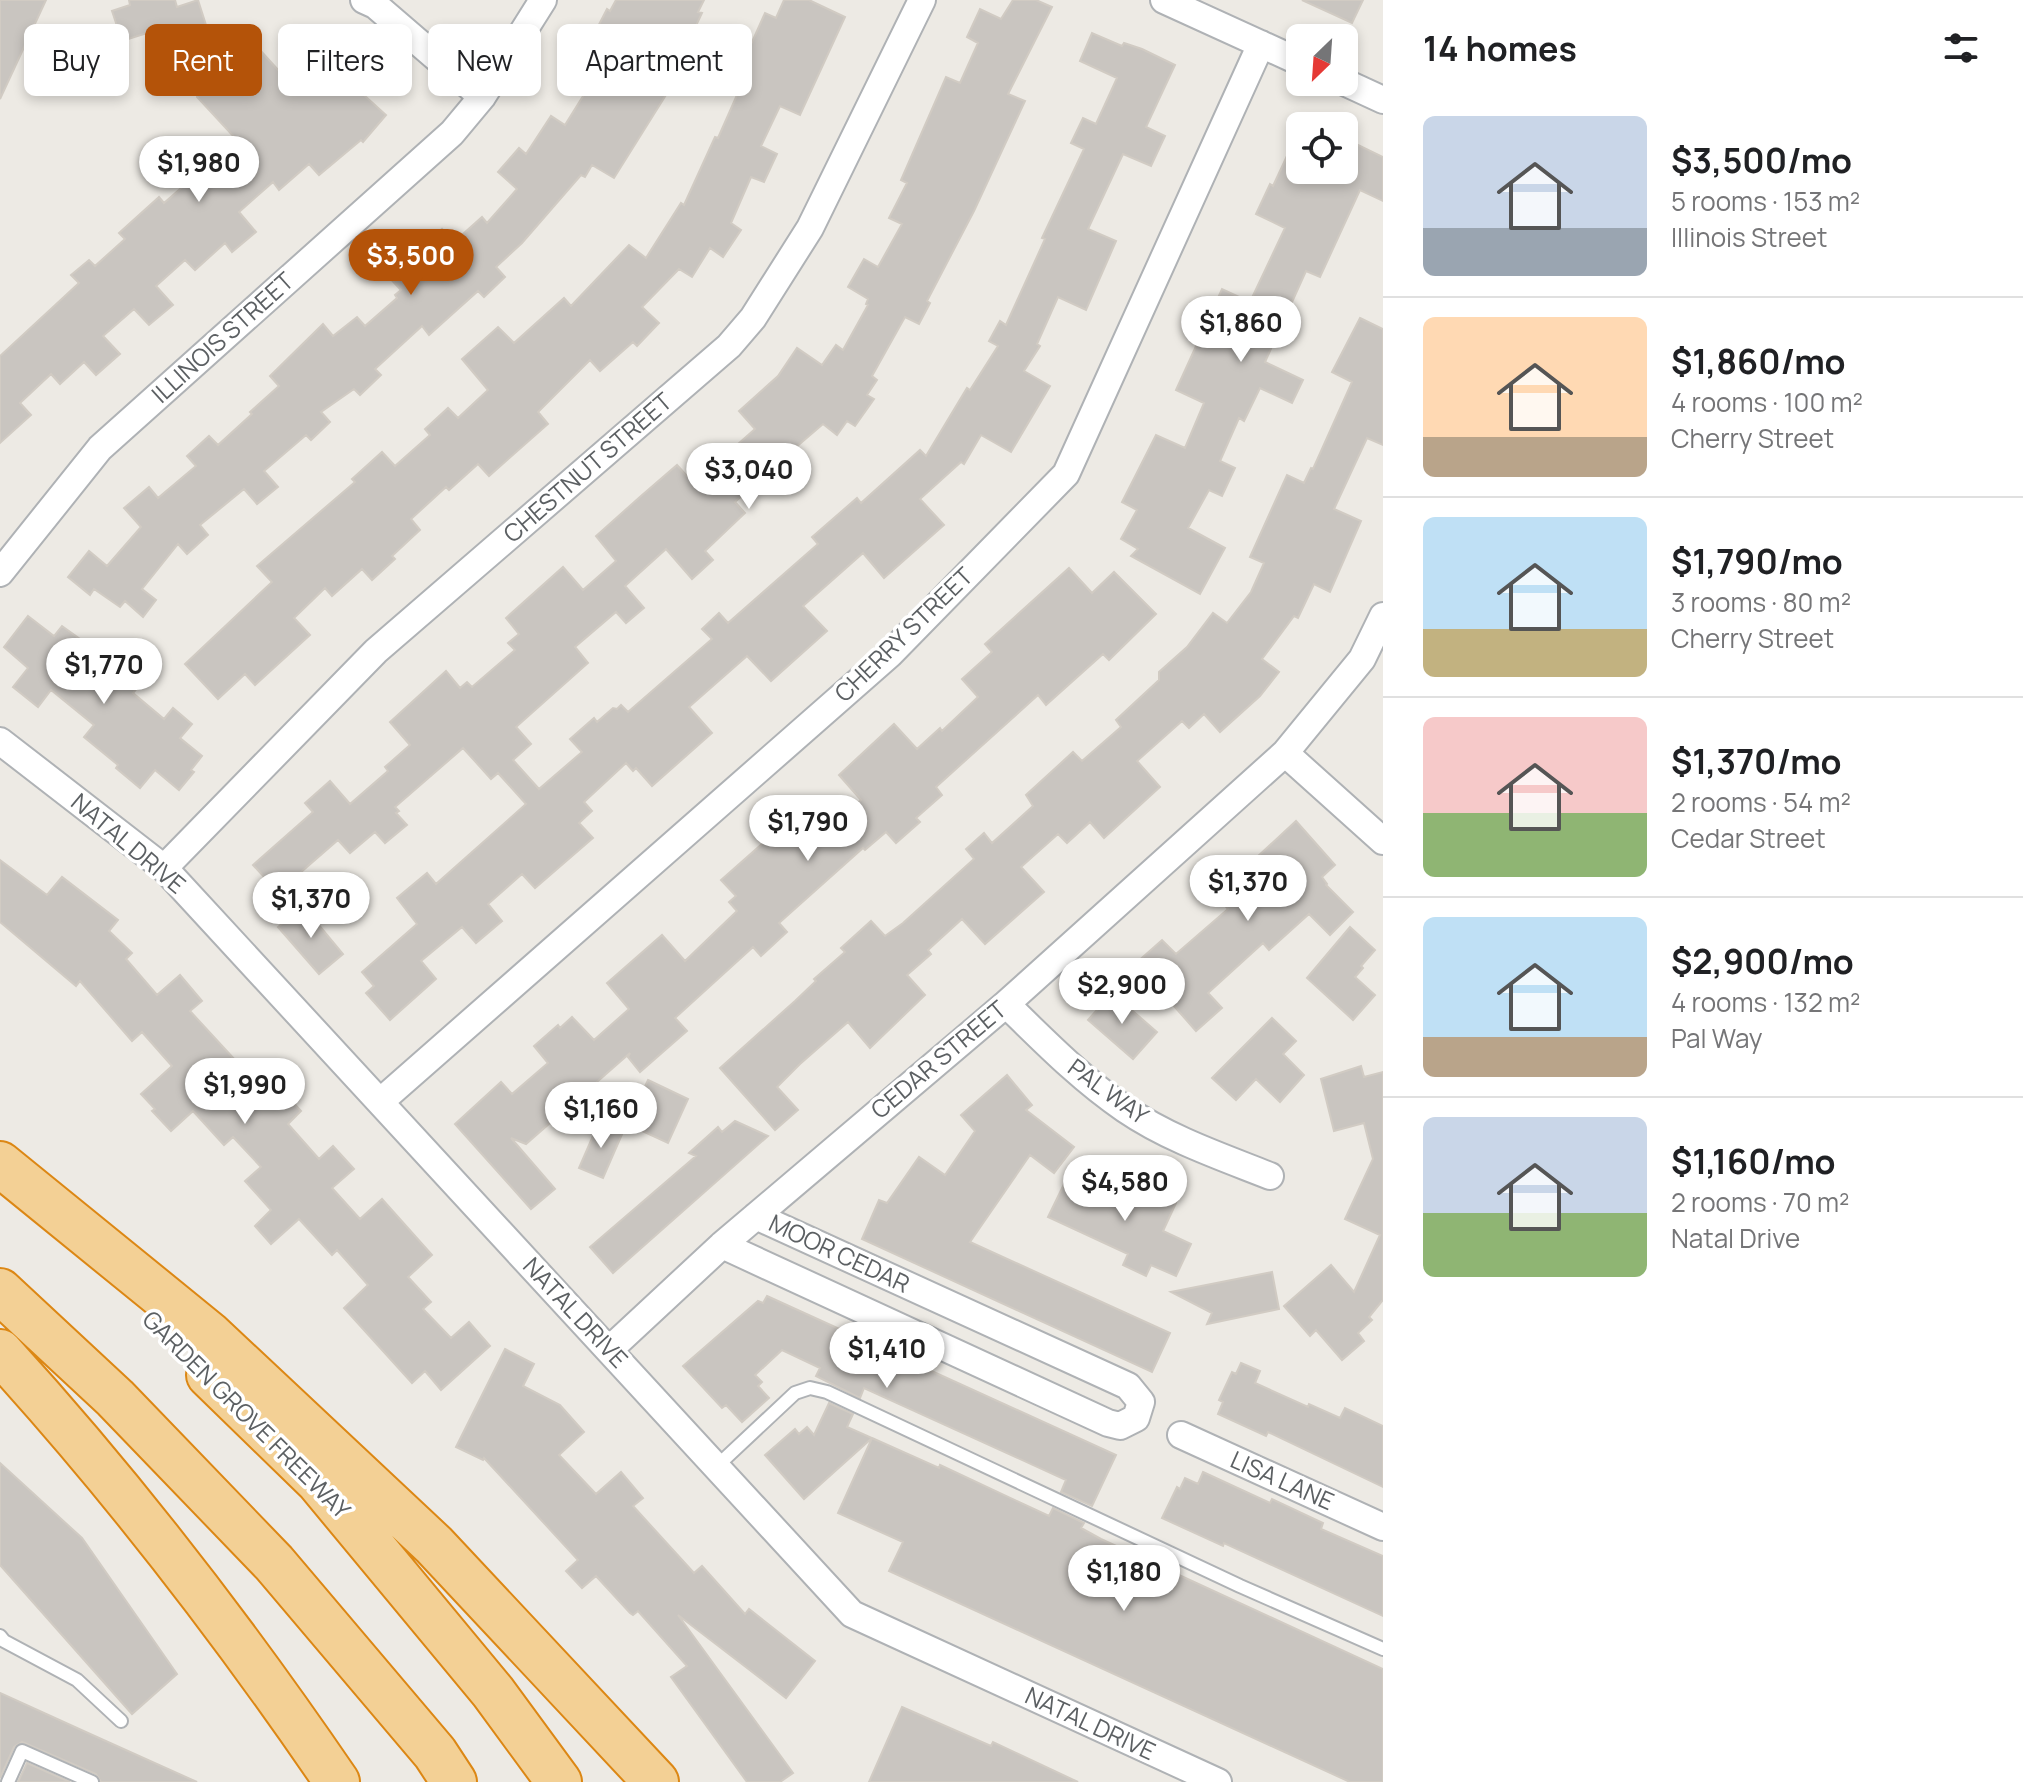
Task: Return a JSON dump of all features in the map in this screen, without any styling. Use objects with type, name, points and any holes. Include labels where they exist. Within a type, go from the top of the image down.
[{"type":"highway","points":[[0,1164],[209,1334],[423,1534],[656,1782]]},
{"type":"highway","name":"GARDEN GROVE FREEWAY","points":[[0,1181],[143,1310],[318,1481],[493,1692],[559,1782]]},
{"type":"highway","points":[[0,1291],[115,1398],[274,1563],[435,1753],[454,1782]]},
{"type":"highway","points":[[0,1352],[79,1439],[195,1583],[337,1782]]},
{"type":"street","points":[[364,0],[375,5],[482,97]]},
{"type":"street","name":"ILLINOIS STREET","points":[[0,573],[100,448],[452,133],[482,97],[543,0]]},
{"type":"street","name":"CHESTNUT STREET","points":[[164,868],[376,651],[729,346],[753,318],[810,228],[922,0]]},
{"type":"street","points":[[1164,0],[1286,56]]},
{"type":"street","name":"CHERRY STREET","points":[[381,1101],[890,654],[1066,474],[1261,44]]},
{"type":"street","points":[[1358,88],[1383,100]]},
{"type":"street","name":"CEDAR STREET","points":[[609,1350],[722,1245],[1006,1004],[1285,753],[1362,659],[1383,616]]},
{"type":"street","name":"NATAL DRIVE","points":[[0,741],[164,868],[852,1614],[1218,1782]]},
{"type":"street","points":[[1285,753],[1383,841]]},
{"type":"street","name":"PAL WAY","points":[[1006,1004],[1069,1066],[1127,1111],[1200,1149],[1270,1176]]},
{"type":"street","name":"MOOR CEDAR","points":[[722,1245],[1108,1423],[1120,1426],[1136,1418],[1141,1402],[1128,1386],[756,1216]]},
{"type":"street","name":"LISA LANE","points":[[1181,1435],[1383,1527]]},
{"type":"lane","points":[[716,1467],[795,1393],[810,1388],[827,1392],[1240,1586],[1383,1649]]},
{"type":"lane","points":[[1,1642],[77,1680],[121,1721]]},
{"type":"lane","points":[[8,1782],[22,1751],[92,1782]]},
{"type":"building","points":[[0,0],[46,0],[35,24],[24,24],[24,47],[0,99]]},
{"type":"building","points":[[129,0],[175,0],[177,7],[198,0],[206,24],[145,24],[145,34],[129,39],[129,24],[116,24],[112,11],[130,5]]},
{"type":"building","points":[[616,0],[704,0],[697,24],[599,24],[607,9],[610,11]]},
{"type":"building","points":[[784,0],[809,0],[845,17],[800,115],[780,106],[761,146],[777,154],[764,182],[751,177],[731,223],[741,230],[723,257],[710,248],[692,277],[679,269],[642,307],[659,323],[637,346],[633,342],[600,371],[590,360],[538,412],[548,424],[489,476],[478,464],[449,490],[446,487],[411,519],[420,530],[392,556],[395,559],[372,580],[362,569],[332,596],[325,588],[294,618],[310,635],[255,685],[245,674],[218,699],[185,664],[272,582],[257,566],[355,482],[352,479],[382,452],[395,466],[430,435],[425,429],[448,408],[458,418],[488,390],[462,359],[498,327],[514,343],[564,298],[571,306],[629,245],[646,258],[681,203],[684,205],[737,96],[752,96],[752,42],[765,13],[776,18]]},
{"type":"building","points":[[1013,0],[1036,0],[1052,7],[1008,94],[1025,101],[974,211],[927,301],[930,303],[919,324],[905,317],[872,376],[877,380],[867,395],[874,399],[855,426],[847,421],[837,435],[823,424],[795,448],[802,455],[782,474],[775,466],[735,502],[745,513],[705,551],[713,560],[692,579],[666,549],[625,586],[644,608],[626,623],[616,612],[575,647],[588,663],[516,727],[531,744],[513,760],[539,789],[582,752],[570,739],[594,718],[597,722],[621,705],[628,712],[712,639],[702,629],[719,613],[728,623],[818,544],[812,537],[857,498],[861,503],[920,450],[926,456],[967,388],[970,390],[998,346],[989,341],[1000,321],[1006,325],[1084,149],[1071,143],[1083,118],[1096,124],[1117,78],[1080,61],[1092,33],[1122,46],[1124,43],[1142,49],[1175,65],[1146,127],[1165,136],[1151,166],[1123,154],[1088,229],[1116,241],[1086,310],[1058,297],[1037,344],[1040,346],[1024,371],[1050,386],[1011,452],[981,435],[964,464],[961,462],[920,499],[944,525],[884,578],[863,553],[803,606],[827,631],[771,681],[747,656],[689,707],[712,733],[652,786],[636,768],[633,771],[626,763],[584,802],[592,811],[579,823],[593,838],[535,888],[522,874],[488,904],[502,921],[476,943],[462,927],[421,961],[436,979],[390,1020],[366,993],[374,986],[362,972],[417,924],[397,898],[427,873],[436,884],[526,804],[498,773],[491,779],[463,748],[395,807],[399,811],[396,813],[407,825],[385,843],[375,832],[350,853],[338,840],[278,892],[253,865],[313,812],[305,803],[330,781],[350,804],[388,771],[385,767],[410,745],[390,722],[446,671],[460,688],[467,682],[472,687],[515,650],[508,643],[519,634],[506,618],[563,567],[583,590],[616,561],[596,536],[641,496],[677,465],[687,476],[714,451],[721,459],[755,429],[739,411],[778,376],[797,348],[822,365],[836,345],[843,350],[868,305],[868,299],[848,287],[864,259],[878,267],[902,224],[889,218],[907,183],[901,180],[946,77],[960,83],[978,43],[967,37],[980,9],[1001,19]]},
{"type":"building","points":[[1302,0],[1363,0],[1352,23]]},
{"type":"building","points":[[262,52],[278,70],[278,96],[365,96],[386,115],[363,142],[361,140],[319,175],[309,164],[279,190],[273,182],[239,212],[256,232],[232,252],[225,243],[195,270],[185,260],[156,286],[173,305],[149,325],[134,309],[103,336],[120,354],[96,375],[84,362],[60,384],[51,374],[20,403],[31,415],[0,443],[0,356],[79,283],[71,275],[89,260],[95,266],[125,239],[119,233],[159,197],[164,203],[204,168],[215,181],[249,153],[197,97],[262,96]]},
{"type":"building","points":[[583,96],[665,96],[614,178],[592,165],[585,177],[581,175],[522,243],[496,267],[505,277],[484,297],[478,291],[429,335],[422,326],[375,369],[381,375],[360,395],[354,389],[321,412],[330,422],[311,440],[306,435],[264,471],[278,487],[257,504],[244,489],[200,525],[208,535],[187,554],[178,544],[142,589],[156,600],[143,617],[125,601],[120,607],[94,589],[90,595],[68,577],[89,551],[107,566],[141,527],[124,508],[149,487],[158,498],[196,466],[187,456],[209,436],[218,445],[252,414],[250,412],[279,386],[270,376],[323,324],[333,336],[357,317],[365,326],[397,298],[395,295],[401,290],[385,273],[409,252],[413,256],[442,229],[454,242],[482,217],[487,223],[517,189],[498,172],[519,148],[526,154],[551,116],[565,125]]},
{"type":"building","points":[[1358,145],[1383,157],[1383,201],[1360,190],[1320,277],[1306,271],[1265,362],[1303,380],[1292,403],[1260,388],[1244,421],[1239,418],[1220,461],[1235,468],[1222,496],[1209,490],[1188,528],[1225,548],[1200,594],[1131,556],[1138,549],[1121,539],[1137,510],[1122,502],[1156,435],[1185,448],[1204,403],[1176,390],[1222,289],[1250,302],[1285,228],[1256,214],[1270,184],[1273,186],[1286,158],[1286,184],[1358,184]]},
{"type":"building","points":[[1360,318],[1383,329],[1383,445],[1367,438],[1334,509],[1361,521],[1330,592],[1314,584],[1298,618],[1294,616],[1262,659],[1279,672],[1260,696],[1220,732],[1204,714],[1189,728],[1182,721],[1137,761],[1160,787],[1104,838],[1090,822],[1067,843],[1058,834],[1021,867],[1044,892],[985,944],[962,919],[928,950],[931,954],[907,975],[925,995],[870,1048],[848,1022],[800,1064],[777,1087],[798,1110],[775,1130],[720,1068],[816,981],[814,979],[845,952],[841,948],[871,921],[885,936],[903,923],[974,859],[966,849],[984,833],[992,843],[1033,806],[1026,795],[1073,752],[1082,761],[1121,727],[1116,720],[1159,680],[1159,672],[1187,647],[1213,613],[1227,623],[1251,592],[1264,563],[1250,557],[1287,475],[1304,483],[1352,382],[1332,372]]},
{"type":"building","points":[[1069,568],[1092,593],[1114,572],[1156,614],[1109,660],[1103,654],[1046,705],[1038,695],[936,787],[942,795],[916,818],[920,822],[896,843],[886,832],[865,850],[863,848],[779,923],[787,932],[761,956],[753,947],[675,1018],[687,1031],[640,1072],[628,1057],[630,1053],[526,1144],[511,1138],[555,1189],[531,1209],[455,1124],[501,1082],[512,1094],[548,1063],[534,1046],[558,1025],[560,1028],[572,1017],[594,1040],[629,1009],[607,983],[662,935],[685,961],[737,911],[729,902],[736,896],[721,880],[805,806],[827,830],[861,800],[839,775],[894,724],[917,749],[940,728],[942,731],[978,697],[962,679],[992,652],[985,644]]},
{"type":"building","points":[[28,616],[54,636],[62,626],[80,639],[74,647],[115,679],[124,666],[143,681],[133,693],[164,719],[173,708],[192,724],[180,738],[202,756],[179,790],[155,770],[140,788],[84,737],[94,725],[51,690],[38,707],[13,687],[28,668],[4,647]]},
{"type":"building","points":[[1296,821],[1335,865],[1322,877],[1353,912],[1330,935],[1309,914],[1269,950],[1263,943],[1208,993],[1222,1008],[1196,1031],[1136,963],[1162,940],[1176,954],[1228,909],[1216,895]]},
{"type":"building","points":[[0,860],[47,895],[62,877],[118,920],[109,931],[132,953],[126,959],[157,995],[180,975],[202,1001],[190,1011],[236,1061],[224,1072],[256,1107],[278,1086],[301,1111],[288,1124],[319,1159],[333,1146],[354,1169],[332,1188],[360,1219],[382,1199],[432,1255],[408,1277],[431,1302],[423,1309],[451,1338],[469,1322],[490,1346],[441,1390],[425,1371],[412,1383],[344,1308],[368,1285],[337,1250],[332,1255],[299,1219],[271,1244],[255,1226],[271,1210],[245,1181],[261,1167],[233,1137],[224,1145],[193,1111],[171,1131],[152,1111],[155,1109],[141,1094],[172,1066],[142,1032],[132,1041],[80,981],[76,986],[0,922]]},
{"type":"building","points":[[303,906],[343,954],[319,974],[278,927]]},
{"type":"building","points":[[1350,927],[1375,950],[1355,977],[1375,995],[1353,1020],[1307,978]]},
{"type":"building","points":[[1112,993],[1157,1032],[1133,1059],[1088,1020]]},
{"type":"building","points":[[1272,1018],[1296,1041],[1283,1054],[1304,1075],[1280,1102],[1256,1079],[1236,1100],[1212,1078]]},
{"type":"building","points":[[1361,1066],[1364,1077],[1383,1072],[1383,1300],[1369,1317],[1372,1320],[1358,1333],[1364,1341],[1342,1360],[1316,1330],[1310,1336],[1284,1306],[1331,1265],[1354,1292],[1380,1235],[1345,1219],[1373,1159],[1364,1123],[1334,1131],[1321,1079]]},
{"type":"building","points":[[1007,1075],[1032,1105],[1026,1110],[1074,1147],[1054,1173],[1030,1155],[970,1242],[1170,1333],[1152,1372],[862,1239],[879,1200],[887,1203],[919,1157],[945,1175],[975,1131],[961,1115]]},
{"type":"building","points":[[648,1080],[688,1099],[668,1143],[627,1124]]},
{"type":"building","points":[[735,1121],[768,1136],[613,1273],[590,1247],[696,1156],[689,1153],[718,1127],[722,1132]]},
{"type":"building","points":[[599,1122],[623,1132],[603,1178],[579,1168]]},
{"type":"building","points":[[1106,1171],[1176,1203],[1163,1231],[1191,1244],[1176,1276],[1151,1265],[1146,1276],[1123,1265],[1128,1254],[1048,1217],[1064,1184],[1093,1197]]},
{"type":"building","points":[[1272,1272],[1279,1309],[1207,1324],[1212,1313],[1171,1292]]},
{"type":"building","points":[[767,1296],[1116,1455],[1092,1506],[1061,1492],[1066,1480],[864,1388],[860,1398],[816,1376],[820,1368],[782,1350],[755,1375],[762,1382],[758,1386],[769,1398],[742,1422],[726,1405],[722,1408],[683,1366],[758,1301],[763,1303]]},
{"type":"building","points":[[505,1349],[534,1364],[523,1386],[560,1405],[584,1432],[559,1455],[596,1494],[621,1472],[643,1498],[633,1506],[694,1573],[702,1566],[745,1614],[749,1609],[815,1661],[786,1698],[678,1615],[793,1773],[780,1782],[747,1782],[671,1677],[687,1666],[638,1611],[633,1615],[630,1613],[596,1576],[582,1588],[566,1571],[578,1560],[484,1458],[456,1447]]},
{"type":"building","points":[[1241,1363],[1260,1371],[1255,1383],[1308,1407],[1309,1404],[1340,1418],[1345,1408],[1383,1426],[1383,1487],[1268,1432],[1266,1436],[1218,1414],[1223,1402],[1219,1400],[1232,1372],[1236,1374]]},
{"type":"building","points":[[829,1403],[853,1414],[847,1427],[872,1438],[804,1499],[765,1455],[795,1429],[799,1434],[807,1427],[814,1435]]},
{"type":"building","points":[[872,1438],[939,1468],[940,1465],[1049,1516],[1053,1508],[1084,1523],[1081,1528],[1101,1539],[1383,1669],[1383,1782],[1350,1782],[889,1571],[903,1542],[838,1513]]},
{"type":"building","points":[[0,1463],[82,1538],[177,1674],[132,1714],[0,1565]]},
{"type":"building","points":[[1203,1472],[1270,1503],[1272,1499],[1323,1523],[1321,1529],[1383,1556],[1383,1616],[1162,1518],[1177,1487],[1180,1489],[1185,1478],[1198,1484]]},
{"type":"building","points":[[0,1693],[197,1782],[101,1782],[96,1774],[22,1742],[14,1747],[0,1778]]},
{"type":"building","points":[[902,1707],[991,1746],[993,1742],[1078,1782],[869,1782]]},
{"type":"building","points":[[27,1763],[70,1782],[18,1782]]}]
